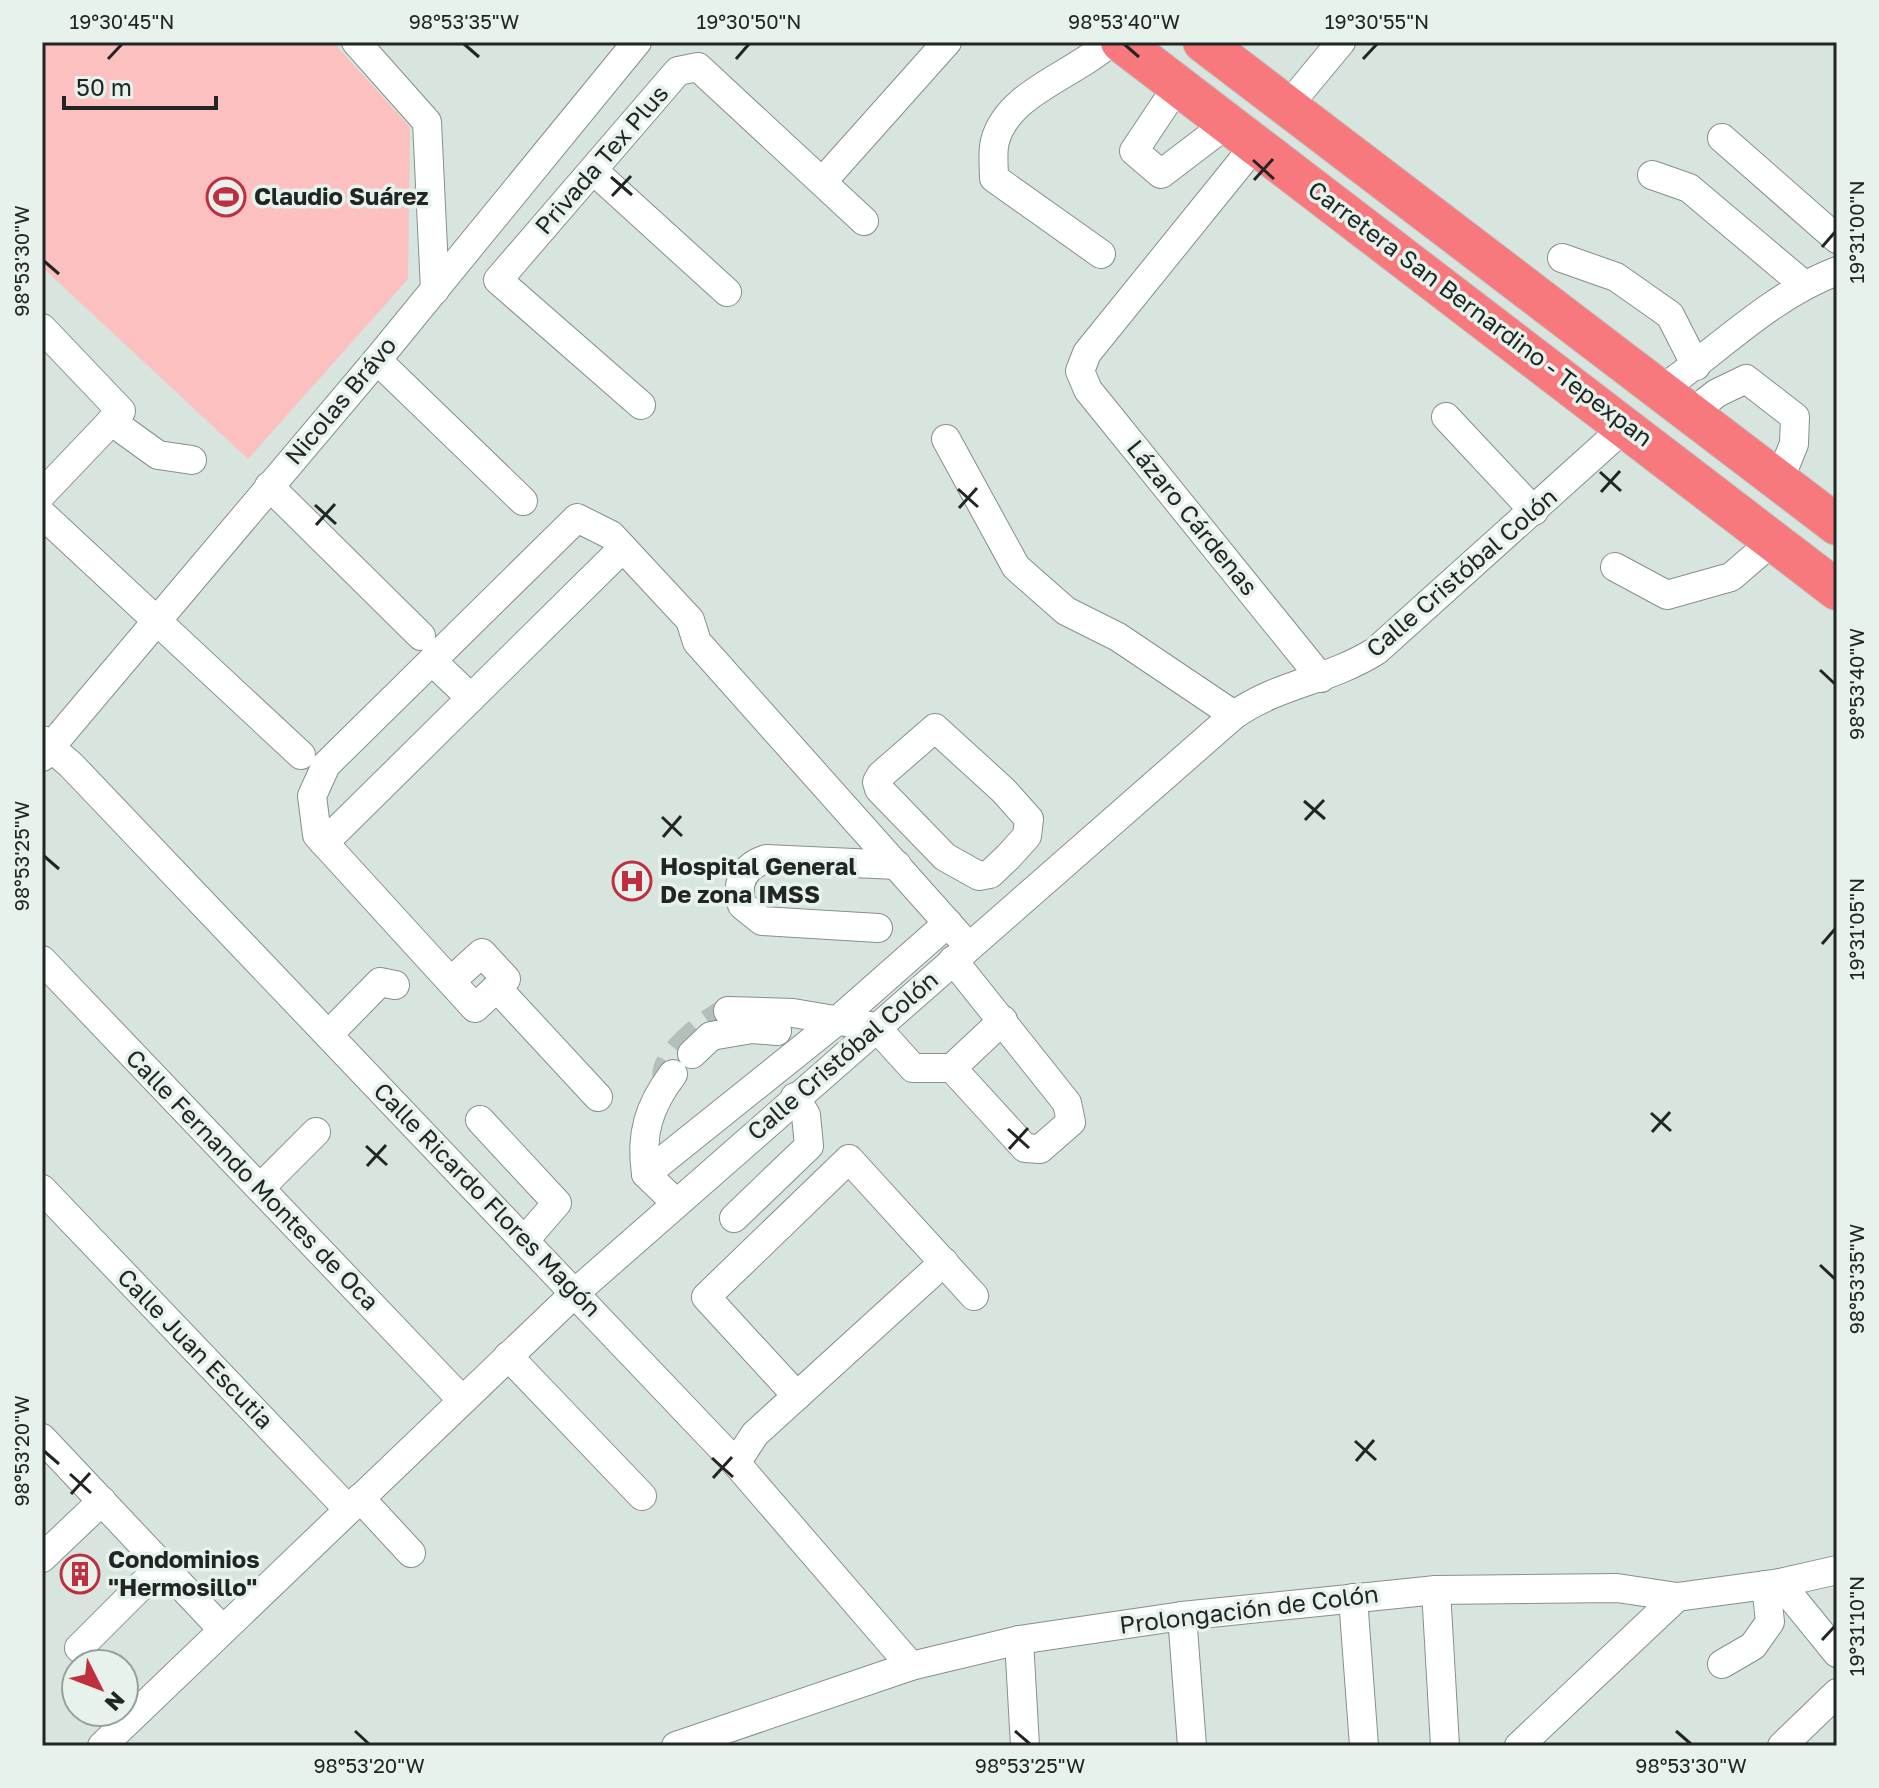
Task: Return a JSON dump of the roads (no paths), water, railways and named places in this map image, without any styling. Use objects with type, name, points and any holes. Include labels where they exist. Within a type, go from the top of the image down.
[{"type":"highway","name":"Carretera San Bernardino - Tepexpan","points":[[1121,42],[1837,590]]},
{"type":"highway","name":"Carretera San Bernardino - Tepexpan","points":[[1203,42],[1837,525]]},
{"type":"street","points":[[356,42],[427,122],[435,290]]},
{"type":"street","name":"Nicolas Brávo","points":[[45,748],[377,360],[637,42]]},
{"type":"street","points":[[864,221],[823,181],[947,42]]},
{"type":"street","points":[[1101,254],[994,178],[995,141],[1016,103],[1089,61],[1110,42]]},
{"type":"street","points":[[1288,106],[1341,42]]},
{"type":"street","name":"Privada Tex Plus","points":[[641,405],[498,280],[678,71],[694,66],[823,181]]},
{"type":"street","points":[[1178,85],[1134,151],[1161,174],[1242,133]]},
{"type":"street","name":"Lázaro Cárdenas","points":[[1242,133],[1087,353],[1080,371],[1088,390],[1321,678]]},
{"type":"street","points":[[1722,138],[1837,239]]},
{"type":"street","points":[[594,171],[727,292]]},
{"type":"street","points":[[1652,175],[1689,188],[1803,284]]},
{"type":"street","points":[[1562,258],[1616,277],[1670,315],[1696,366]]},
{"type":"street","points":[[1676,401],[1696,366],[1769,305],[1803,284],[1837,271]]},
{"type":"street","points":[[42,328],[121,411],[42,494]]},
{"type":"street","points":[[377,360],[523,501]]},
{"type":"street","points":[[1676,401],[1717,393],[1746,379],[1795,417],[1794,444],[1779,481]]},
{"type":"street","points":[[1446,417],[1534,511]]},
{"type":"street","points":[[111,421],[158,455],[192,460]]},
{"type":"street","name":"Calle Cristóbal Colón","points":[[102,1746],[576,1292],[1234,715],[1281,687],[1321,678],[1349,667],[1376,651],[1626,426]]},
{"type":"street","points":[[946,439],[1016,567],[1066,611],[1118,637],[1234,715]]},
{"type":"street","points":[[269,486],[471,698]]},
{"type":"street","points":[[42,514],[133,602],[157,620],[301,755]]},
{"type":"street","points":[[451,981],[482,953],[506,979],[475,1008],[317,835],[312,796],[326,765],[426,648],[577,518],[611,535],[690,620],[697,642],[948,923],[961,953],[1003,1020],[1067,1103],[1071,1122],[1040,1149],[1025,1148],[952,1068]]},
{"type":"street","points":[[1615,567],[1667,595],[1731,577],[1774,540]]},
{"type":"street","points":[[324,843],[623,548]]},
{"type":"street","points":[[928,730],[941,730],[1029,819],[1027,836],[999,866],[979,876],[945,857],[879,789],[877,782],[881,775],[928,730]]},
{"type":"street","name":"Calle Ricardo Flores Magón","points":[[45,748],[71,765],[576,1292],[736,1463],[911,1666]]},
{"type":"street","points":[[878,928],[762,921],[742,905],[741,879],[751,866],[766,859],[897,865]]},
{"type":"street","points":[[999,866],[1026,898]]},
{"type":"street","points":[[655,1168],[811,1025],[948,923]]},
{"type":"street","name":"Calle Fernando Montes de Oca","points":[[42,960],[462,1400]]},
{"type":"street","points":[[329,1034],[380,982],[395,985]]},
{"type":"street","points":[[497,988],[598,1097]]},
{"type":"street","points":[[728,1011],[866,1035],[913,1068],[952,1068],[1003,1020]]},
{"type":"street","points":[[675,1202],[642,1148],[646,1119],[677,1073],[711,1036],[752,1029],[811,1025]]},
{"type":"street","points":[[734,1218],[809,1146],[806,1115],[795,1097]]},
{"type":"street","points":[[480,1120],[557,1203],[525,1240]]},
{"type":"street","points":[[260,1188],[316,1132]]},
{"type":"street","points":[[797,1396],[706,1297],[849,1159],[974,1296]]},
{"type":"street","name":"Calle Juan Escutia","points":[[42,1189],[354,1503],[411,1553]]},
{"type":"street","points":[[736,1463],[755,1434],[944,1262]]},
{"type":"street","points":[[508,1356],[642,1496]]},
{"type":"street","points":[[42,1438],[223,1630]]},
{"type":"street","points":[[42,1558],[102,1501]]},
{"type":"street","points":[[79,1648],[162,1565]]},
{"type":"street","name":"Prolongación de Colón","points":[[676,1746],[911,1666],[1019,1640],[1182,1616],[1436,1590],[1617,1588],[1677,1597],[1773,1584],[1837,1570]]},
{"type":"street","points":[[1773,1584],[1837,1653]]},
{"type":"street","points":[[1722,1664],[1753,1646],[1770,1622],[1773,1584]]},
{"type":"street","points":[[1436,1590],[1445,1746]]},
{"type":"street","points":[[1519,1746],[1677,1597]]},
{"type":"street","points":[[1353,1598],[1364,1746]]},
{"type":"street","points":[[1182,1616],[1192,1746]]},
{"type":"street","points":[[1019,1640],[1025,1746]]},
{"type":"street","points":[[1782,1746],[1837,1693]]},
{"type":"tunnel","points":[[667,1090],[666,1072],[676,1053],[728,1011]]},
{"type":"place","name":"Claudio Suárez","points":[[226,197]]},
{"type":"place","name":"Hospital General De zona IMSS","points":[[632,881]]},
{"type":"place","name":"Condominios \"Hermosillo\"","points":[[80,1574]]}]
